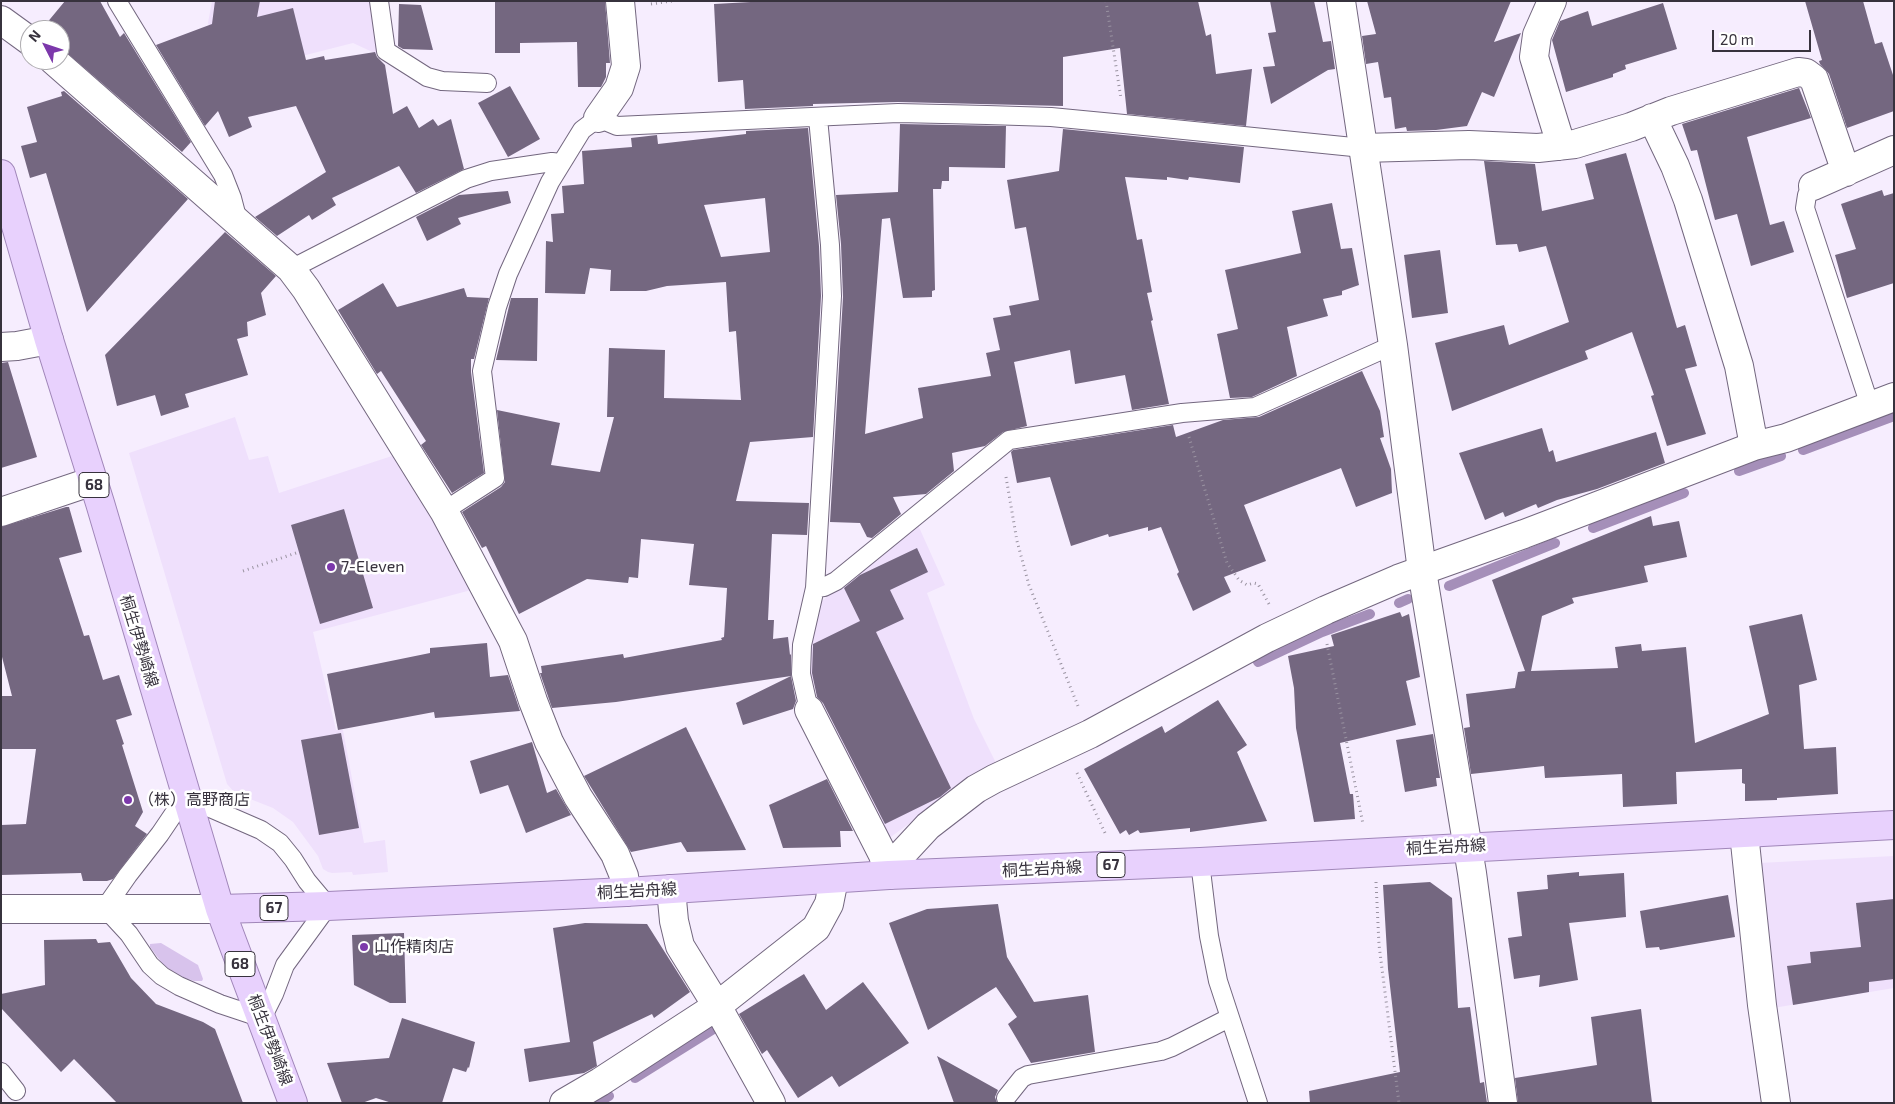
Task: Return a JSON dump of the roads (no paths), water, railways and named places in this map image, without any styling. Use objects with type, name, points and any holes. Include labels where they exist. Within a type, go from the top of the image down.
[{"type":"main road","name":"桐生伊勢崎線","points":[[1,174],[185,797],[220,909],[293,1103]]},
{"type":"main road","name":"桐生岩舟線","points":[[220,909],[328,906],[626,892],[889,875],[1200,862],[1468,846],[1894,825]]},
{"type":"street","points":[[598,118],[619,88],[626,66],[620,1]]},
{"type":"street","points":[[1341,1],[1393,345],[1422,571],[1468,846],[1503,1103]]},
{"type":"street","points":[[1552,1],[1537,35],[1534,56],[1558,135],[1559,146]]},
{"type":"street","points":[[1,20],[20,34]]},
{"type":"street","points":[[64,70],[291,269],[306,289],[444,511],[513,641],[549,742],[578,797],[619,861],[624,876],[626,892]]},
{"type":"street","points":[[1363,148],[1469,145],[1538,148],[1575,144],[1631,127],[1671,111],[1798,72],[1806,73],[1814,79],[1846,172]]},
{"type":"street","points":[[1652,118],[1675,166],[1694,219],[1739,366],[1754,446]]},
{"type":"street","points":[[1813,186],[1894,150]]},
{"type":"street","points":[[1,347],[49,340]]},
{"type":"street","points":[[889,875],[902,854],[928,826],[955,804],[994,779],[1090,734],[1326,610],[1398,579],[1754,446],[1786,438],[1882,402]]},
{"type":"street","points":[[1,512],[93,481]]},
{"type":"street","points":[[808,710],[884,855],[889,875]]},
{"type":"street","points":[[1744,833],[1762,1005],[1776,1103]]},
{"type":"street","points":[[564,1103],[607,1078],[717,1006],[816,928],[829,904],[834,879]]},
{"type":"street","points":[[671,888],[674,921],[680,946],[717,1006],[771,1103]]},
{"type":"street","points":[[1,909],[220,909]]},
{"type":"lane","points":[[116,1],[223,175],[238,221]]},
{"type":"lane","points":[[379,1],[386,51],[427,77],[442,81],[487,83]]},
{"type":"lane","points":[[444,511],[496,478],[482,370],[496,307],[508,274],[550,182],[582,130],[598,118],[617,126],[898,113],[987,115],[1124,124],[1363,148]]},
{"type":"lane","points":[[808,710],[802,674],[802,645],[814,588],[832,296],[830,245],[818,118]]},
{"type":"lane","points":[[291,269],[466,178],[491,171],[552,162],[561,163]]},
{"type":"lane","points":[[1813,186],[1807,195],[1805,208],[1882,402]]},
{"type":"lane","points":[[814,588],[824,587],[836,581],[1009,440],[1182,413],[1255,407],[1393,345]]},
{"type":"lane","points":[[185,797],[261,830],[280,843],[293,858],[307,881],[328,906],[285,965],[262,1018],[220,1004],[178,986],[162,976],[150,965],[129,934],[105,908],[185,797]]},
{"type":"lane","points":[[1200,862],[1212,954],[1230,1018],[1258,1103]]},
{"type":"lane","points":[[1006,1098],[1022,1078],[1028,1075],[1160,1051],[1230,1018]]},
{"type":"lane","points":[[1,1072],[16,1091]]},
{"type":"waterway","points":[[1803,450],[1894,416]]},
{"type":"waterway","points":[[1739,471],[1781,456]]},
{"type":"waterway","points":[[1593,528],[1684,493]]},
{"type":"waterway","points":[[1449,586],[1555,543]]},
{"type":"waterway","points":[[1399,603],[1408,599]]},
{"type":"waterway","points":[[1258,662],[1322,632],[1370,614]]},
{"type":"waterway","points":[[635,1078],[715,1028]]},
{"type":"waterway","points":[[597,1103],[609,1096]]},
{"type":"place","name":"7-Eleven","points":[[331,567]]},
{"type":"place","name":"（株）高野商店","points":[[128,800]]},
{"type":"place","name":"山作精肉店","points":[[364,947]]}]
